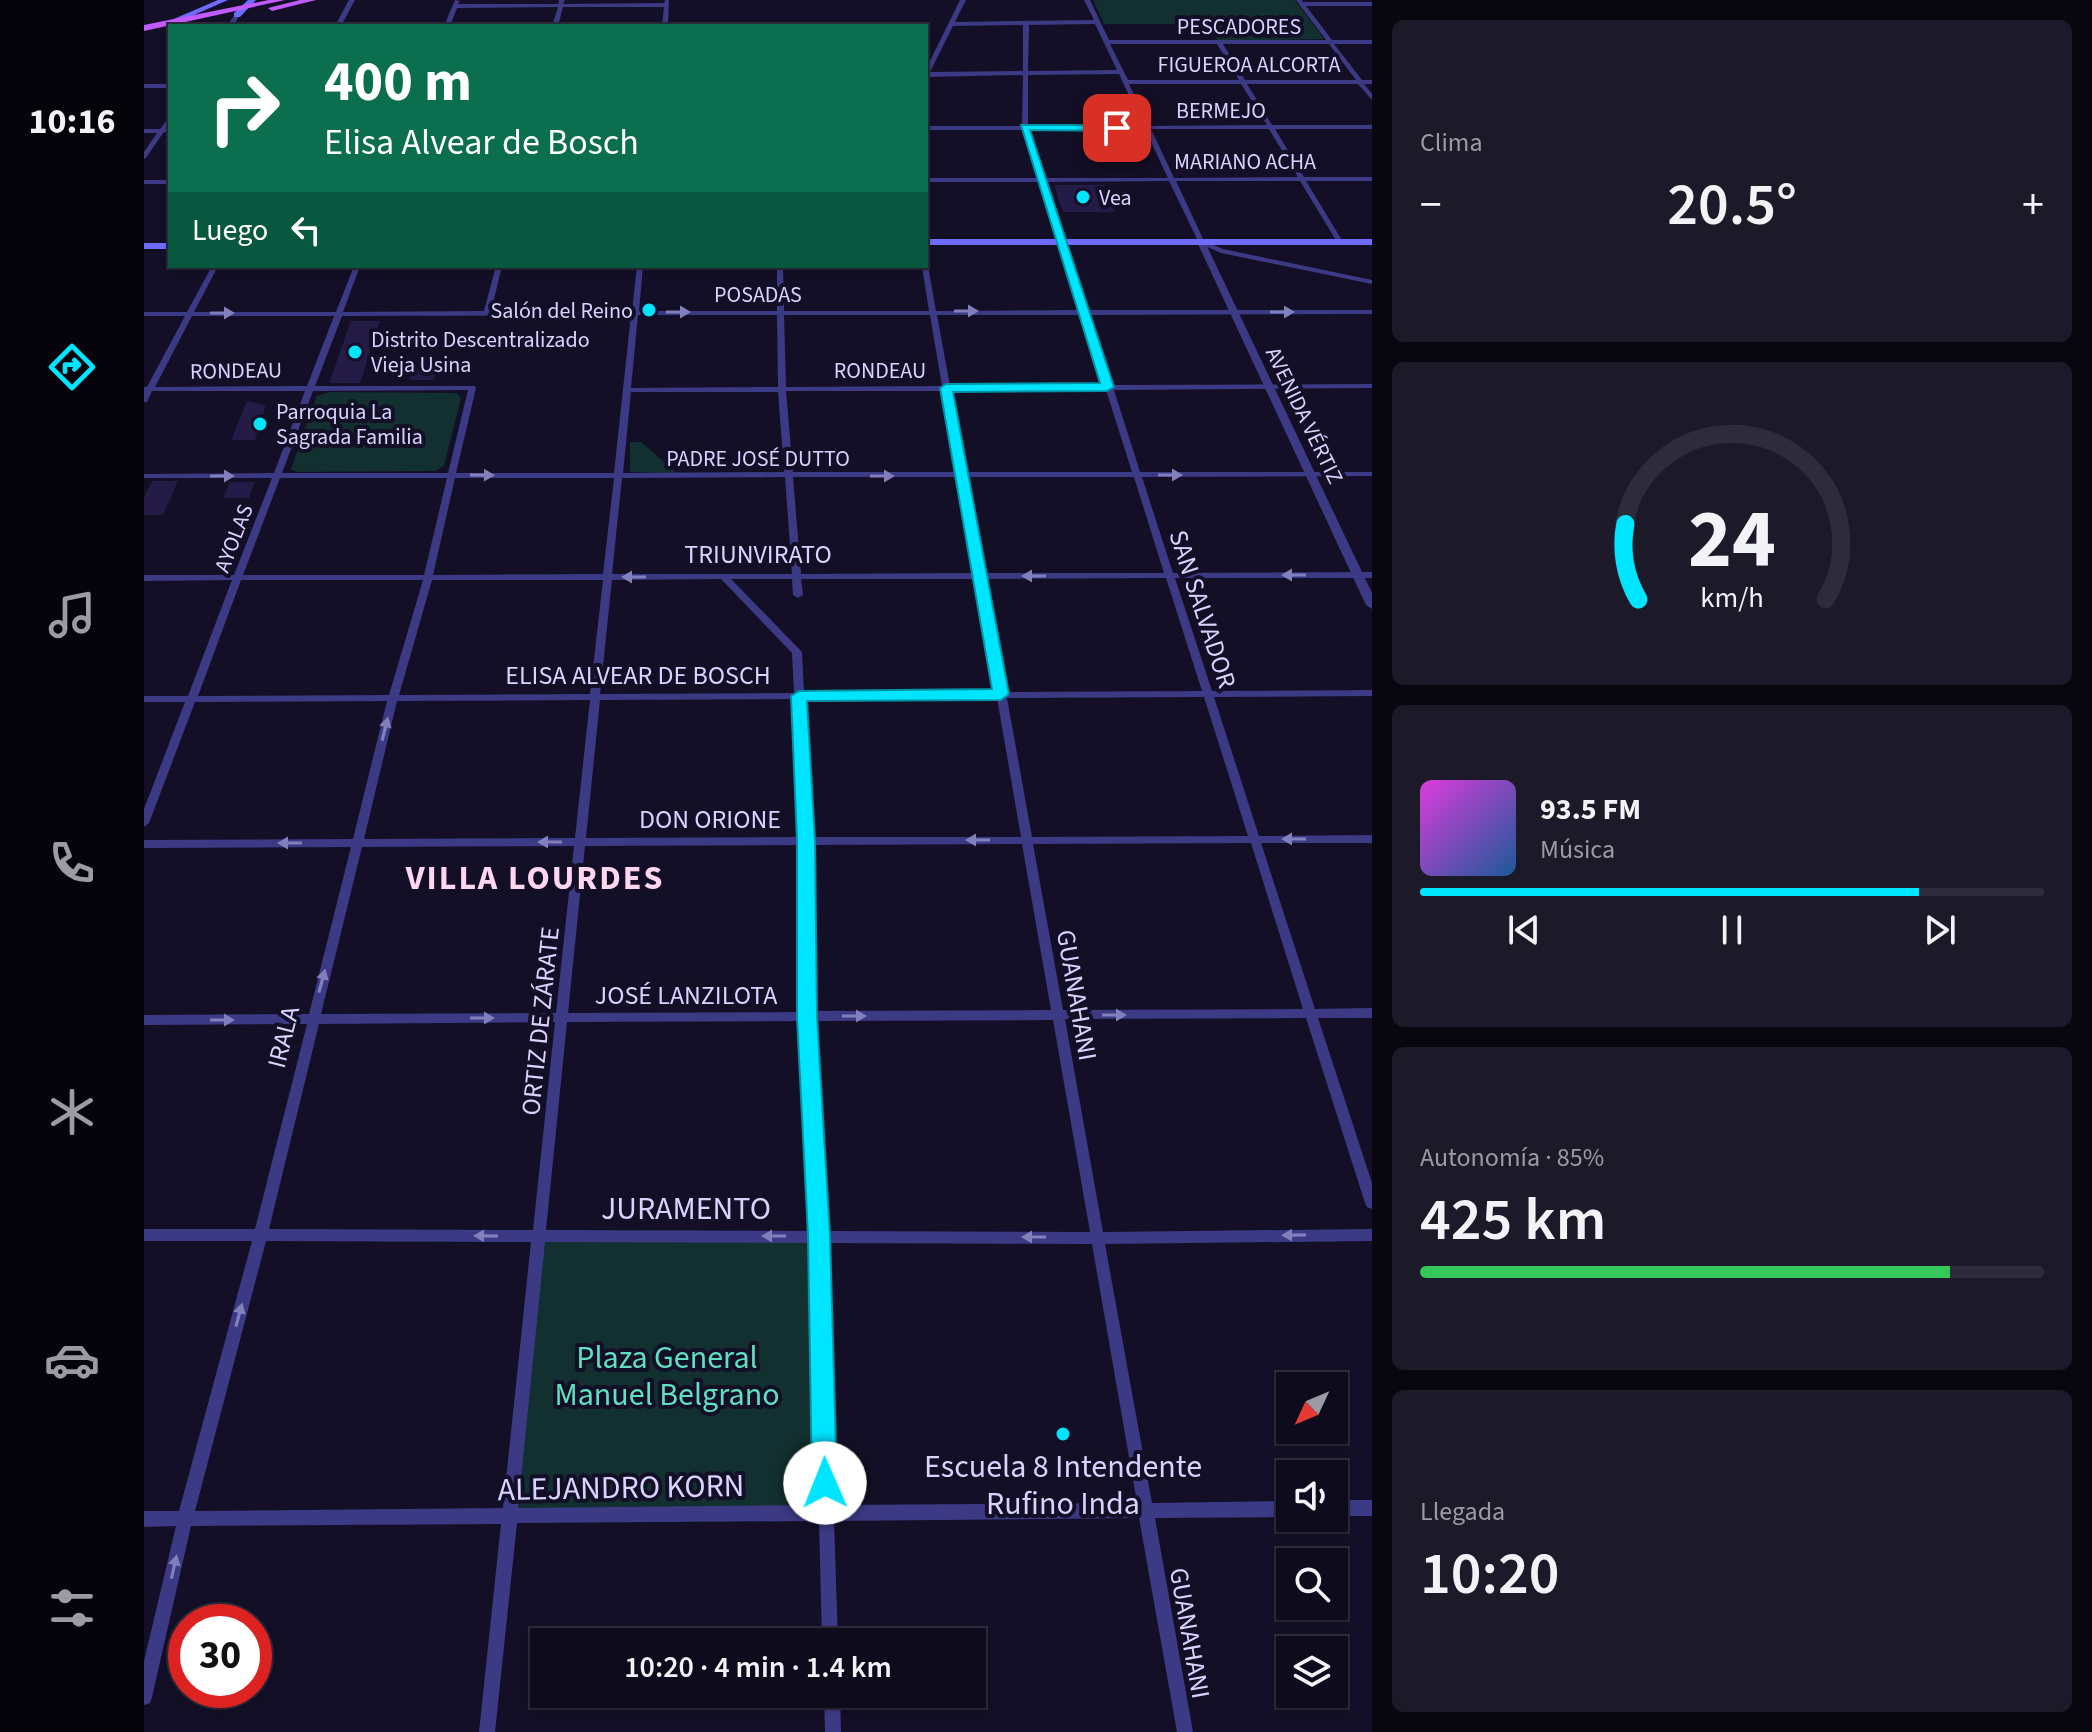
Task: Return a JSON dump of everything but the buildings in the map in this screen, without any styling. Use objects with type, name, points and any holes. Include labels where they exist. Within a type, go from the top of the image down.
[{"type":"main road","points":[[172,24],[224,0]]},
{"type":"main road","points":[[176,24],[281,0]]},
{"type":"main road","points":[[191,24],[244,6],[312,0]]},
{"type":"main road","points":[[144,28],[168,26]]},
{"type":"main road","points":[[144,35],[168,26]]},
{"type":"main road","points":[[928,242],[1372,242]]},
{"type":"main road","points":[[144,244],[168,243]]},
{"type":"street","points":[[339,24],[352,0]]},
{"type":"street","points":[[928,70],[963,0]]},
{"type":"street","points":[[1087,0],[1201,242],[1221,251],[1372,282]]},
{"type":"street","points":[[1300,2],[1372,4]]},
{"type":"street","points":[[1300,2],[1372,98]]},
{"type":"street","points":[[448,24],[456,3],[667,3],[665,24]]},
{"type":"street","points":[[556,24],[561,3]]},
{"type":"street","points":[[231,24],[244,6]]},
{"type":"street","points":[[953,24],[1097,22]]},
{"type":"street","name":"SAN SALVADOR","points":[[1026,23],[1025,127],[1040,180],[1372,1203]]},
{"type":"street","name":"PESCADORES","points":[[1106,42],[1372,42]]},
{"type":"street","points":[[1219,42],[1340,242]]},
{"type":"street","name":"FIGUEROA ALCORTA","points":[[928,74],[1120,72]]},
{"type":"street","name":"FIGUEROA ALCORTA","points":[[1126,82],[1372,82]]},
{"type":"street","points":[[144,86],[168,86]]},
{"type":"street","points":[[144,157],[168,121]]},
{"type":"street","name":"BERMEJO","points":[[928,128],[1372,127]]},
{"type":"street","points":[[144,131],[168,131]]},
{"type":"street","name":"MARIANO ACHA","points":[[928,180],[1372,179]]},
{"type":"street","points":[[144,182],[168,182]]},
{"type":"street","name":"AVENIDA VÉRTIZ","points":[[1201,242],[1372,605]]},
{"type":"street","points":[[144,400],[147,389],[214,268]]},
{"type":"street","name":"AYOLAS","points":[[144,823],[356,268]]},
{"type":"street","points":[[487,313],[498,268]]},
{"type":"street","name":"ORTIZ DE ZÁRATE","points":[[487,1732],[640,268]]},
{"type":"street","points":[[780,268],[782,388],[798,595]]},
{"type":"street","name":"GUANAHANI","points":[[925,268],[1185,1732]]},
{"type":"street","name":"POSADAS","points":[[144,314],[1372,312]]},
{"type":"street","name":"RONDEAU","points":[[627,390],[1372,386]]},
{"type":"street","name":"RONDEAU","points":[[147,389],[472,388]]},
{"type":"street","name":"IRALA","points":[[144,1697],[185,1519],[261,1234],[393,698],[428,577],[472,388]]},
{"type":"street","name":"PADRE JOSÉ DUTTO","points":[[144,476],[1372,474]]},
{"type":"street","name":"TRIUNVIRATO","points":[[144,578],[1372,575]]},
{"type":"street","points":[[723,576],[797,652],[806,841],[807,1017],[819,1236],[829,1628]]},
{"type":"street","name":"ELISA ALVEAR DE BOSCH","points":[[144,699],[1372,693]]},
{"type":"street","name":"DON ORIONE","points":[[144,844],[1372,839]]},
{"type":"street","name":"JOSÉ LANZILOTA","points":[[144,1020],[1372,1013]]},
{"type":"street","name":"JURAMENTO","points":[[144,1235],[1097,1238],[1372,1235]]},
{"type":"street","points":[[1348,1508],[1372,1508]]},
{"type":"street","name":"ALEJANDRO KORN","points":[[144,1519],[1276,1509]]},
{"type":"street","points":[[832,1708],[833,1732]]},
{"type":"green space","points":[[1093,0],[1295,0],[1324,39],[1218,41],[1207,24],[1104,24]]},
{"type":"green space","points":[[329,392],[457,393],[461,398],[444,466],[435,471],[297,472],[291,469],[317,396]]},
{"type":"green space","points":[[630,442],[641,442],[677,473],[630,472]]},
{"type":"green space","name":"Plaza General Manuel Belgrano","points":[[819,1236],[825,1513],[509,1516],[539,1237]]},
{"type":"place","name":"Vea","points":[[1083,197]]},
{"type":"place","name":"Salón del Reino","points":[[649,310]]},
{"type":"place","name":"Distrito Descentralizado Vieja Usina","points":[[355,352]]},
{"type":"place","name":"Parroquia La Sagrada Familia","points":[[260,424]]},
{"type":"place","name":"Escuela 8 Intendente Rufino Inda","points":[[1063,1434]]},
{"type":"district","name":"VILLA LOURDES","points":[[535,877]]},
{"type":"route","points":[[825,1483],[819,1236],[807,1017],[806,841],[799,696],[1001,694],[946,388],[1107,387],[1025,127],[1117,128]]}]
